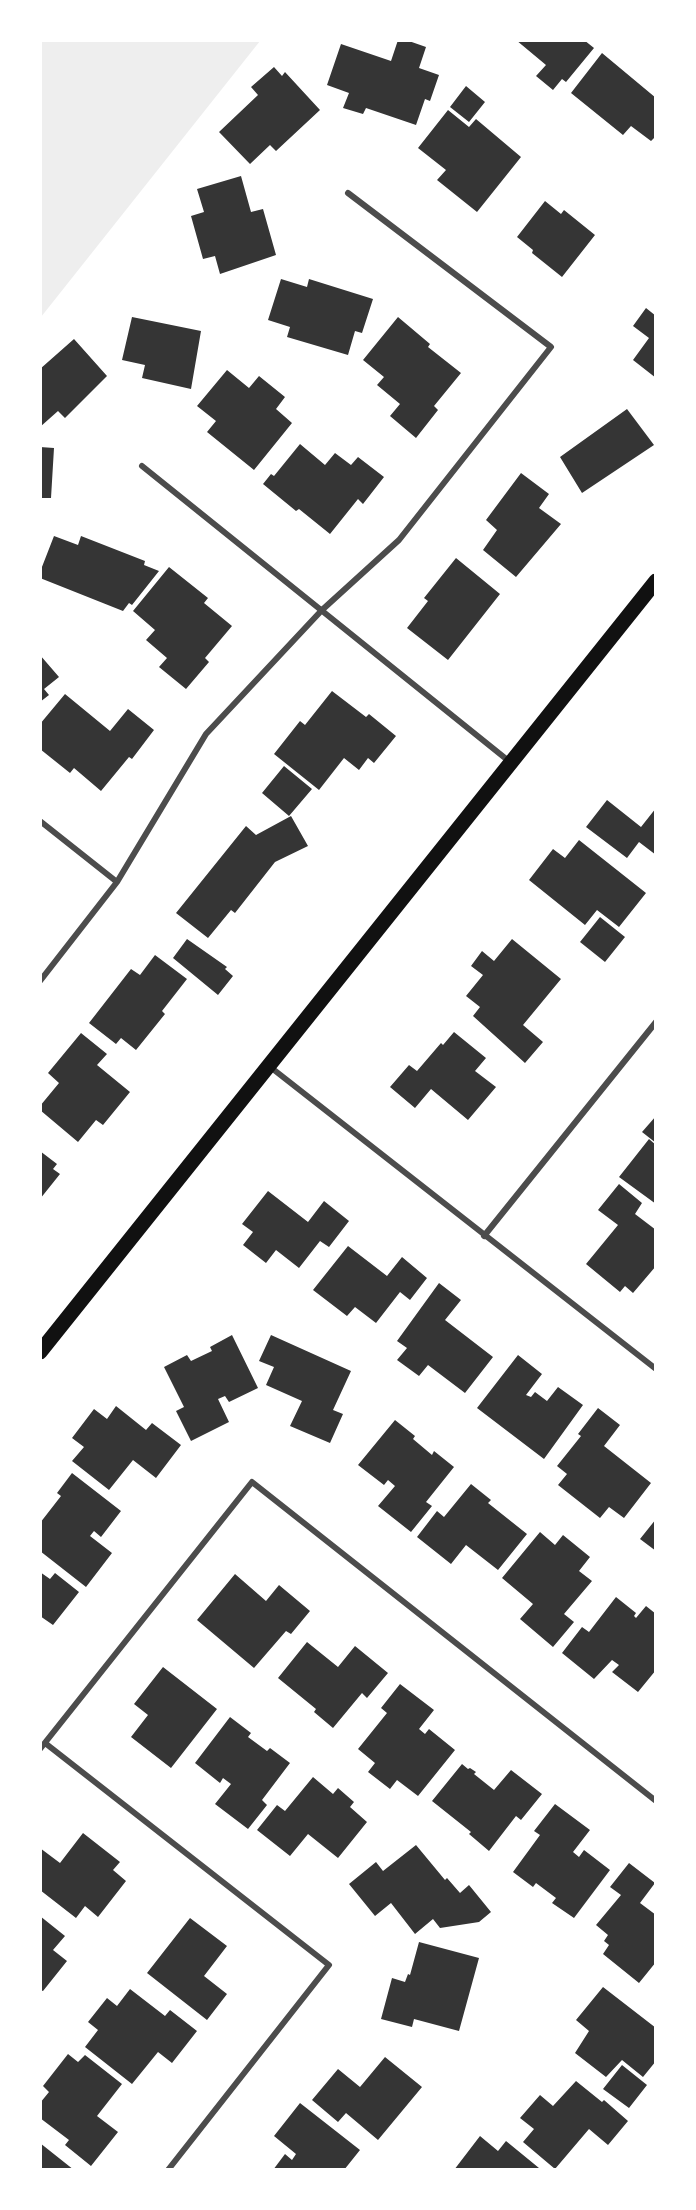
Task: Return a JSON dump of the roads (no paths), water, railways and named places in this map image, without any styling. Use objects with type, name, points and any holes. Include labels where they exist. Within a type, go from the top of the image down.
[{"type":"main road","points":[[40,1352],[656,581]]},
{"type":"street","points":[[40,981],[117,882],[206,734],[322,610],[399,540],[551,347],[348,193]]},
{"type":"street","points":[[142,465],[511,762]]},
{"type":"street","points":[[40,821],[117,882]]},
{"type":"street","points":[[484,1236],[656,1022]]},
{"type":"street","points":[[269,1066],[656,1369]]},
{"type":"street","points":[[168,2169],[328,1965],[43,1746],[252,1482],[656,1801]]}]
